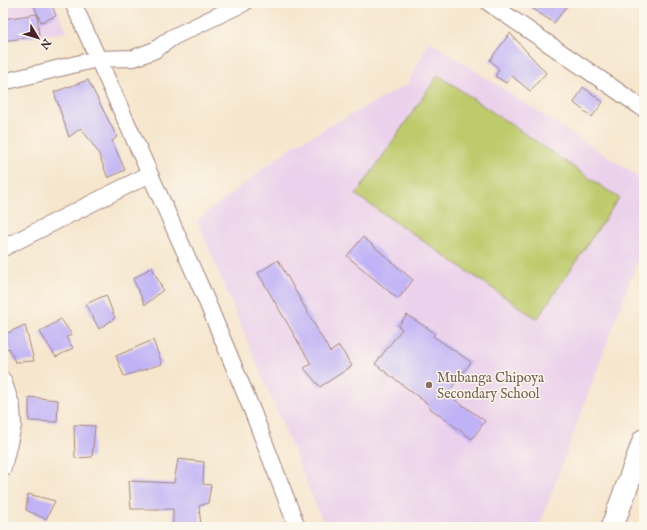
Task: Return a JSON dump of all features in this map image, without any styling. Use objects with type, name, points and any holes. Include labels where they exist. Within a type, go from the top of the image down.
[{"type":"main road","points":[[612,527],[644,440]]},
{"type":"street","points":[[73,3],[202,290],[249,403],[297,527]]},
{"type":"street","points":[[3,82],[97,59],[134,58],[155,50],[173,37],[244,3]]},
{"type":"street","points":[[489,3],[644,109]]},
{"type":"street","points":[[3,248],[150,174]]},
{"type":"street","points":[[3,380],[12,407],[13,426],[3,468]]},
{"type":"shaded area","points":[[3,3],[55,3],[67,32],[3,40]]},
{"type":"shaded area","name":"Mubanga Chipoya Secondary School","points":[[429,41],[644,180],[644,243],[539,527],[325,527],[197,220],[293,146],[408,84]]},
{"type":"green space","points":[[438,75],[619,198],[537,319],[356,195]]},
{"type":"building","points":[[33,3],[51,3],[56,16],[41,22]]},
{"type":"building","points":[[524,3],[569,3],[554,23]]},
{"type":"building","points":[[37,14],[39,36],[3,41],[3,19]]},
{"type":"building","points":[[510,33],[546,73],[530,91],[512,76],[506,83],[495,76],[499,69],[490,60]]},
{"type":"building","points":[[88,80],[117,137],[112,141],[125,170],[108,178],[98,152],[81,128],[69,137],[54,92]]},
{"type":"building","points":[[583,87],[603,102],[592,117],[574,103]]},
{"type":"building","points":[[363,237],[413,280],[398,299],[347,256]]},
{"type":"building","points":[[278,260],[330,352],[339,346],[352,366],[320,387],[304,368],[311,364],[258,273]]},
{"type":"building","points":[[152,267],[163,290],[145,305],[133,279]]},
{"type":"building","points":[[106,295],[115,318],[99,329],[86,304]]},
{"type":"building","points":[[407,315],[435,333],[433,336],[471,362],[447,394],[485,421],[472,439],[428,407],[429,405],[375,364],[402,329],[398,326]]},
{"type":"building","points":[[61,319],[72,335],[66,337],[73,348],[56,357],[40,332]]},
{"type":"building","points":[[25,325],[34,361],[15,362],[9,348],[3,350],[3,335]]},
{"type":"building","points":[[153,340],[162,364],[124,376],[116,356]]},
{"type":"building","points":[[29,397],[58,400],[57,422],[29,421]]},
{"type":"building","points":[[74,425],[95,426],[92,457],[75,458]]},
{"type":"building","points":[[178,459],[204,462],[203,484],[211,485],[208,503],[199,506],[201,527],[173,527],[173,509],[131,509],[129,481],[174,483]]},
{"type":"building","points":[[28,494],[55,501],[46,519],[26,510]]},
{"type":"place","name":"Mubanga Chipoya Secondary School","points":[[429,385]]}]
